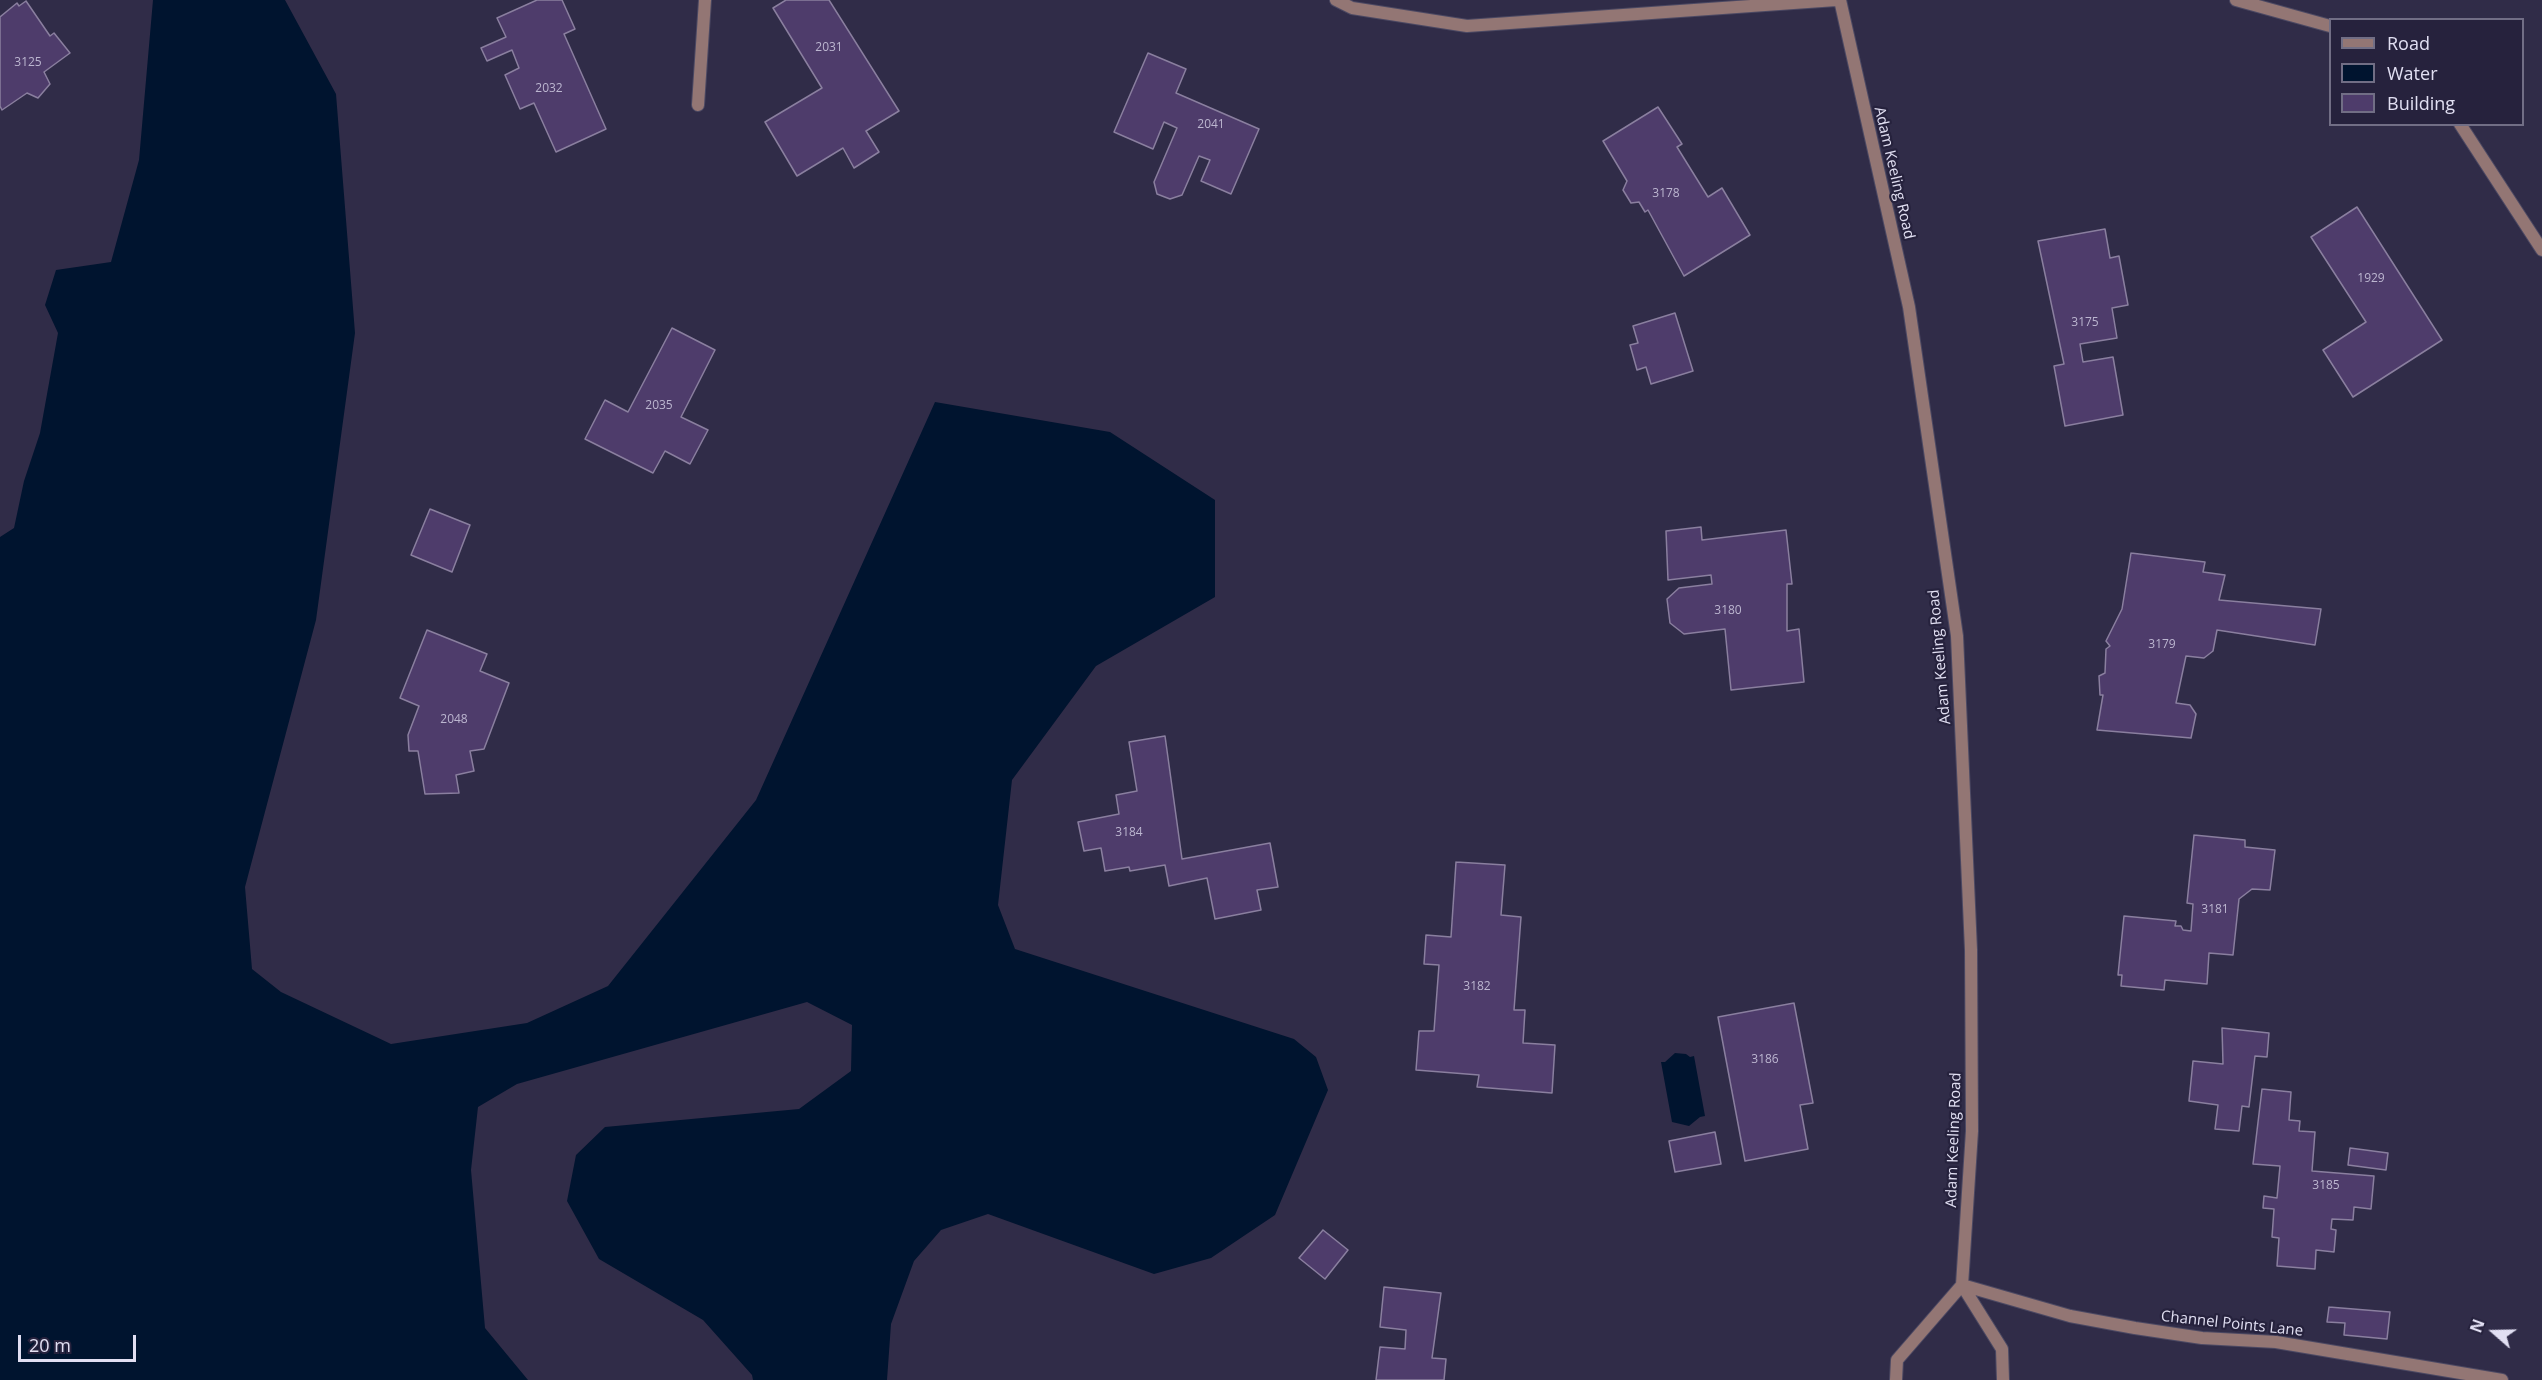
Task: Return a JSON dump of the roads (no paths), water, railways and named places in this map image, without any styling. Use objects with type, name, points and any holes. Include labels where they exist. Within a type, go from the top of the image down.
[{"type":"street","points":[[698,105],[705,0]]},
{"type":"street","points":[[1336,0],[1352,8],[1467,26],[1838,0]]},
{"type":"street","name":"Adam Keeling Road","points":[[1838,0],[1909,307],[1957,636],[1971,950],[1972,1131],[1962,1285]]},
{"type":"street","points":[[2236,0],[2329,25]]},
{"type":"street","points":[[2461,126],[2542,250]]},
{"type":"street","points":[[1896,1380],[1897,1360],[1962,1285],[2002,1349],[2002,1380]]},
{"type":"street","name":"Channel Points Lane","points":[[1962,1285],[2070,1316],[2135,1328],[2202,1338],[2276,1342],[2502,1380]]},
{"type":"water","points":[[153,0],[285,0],[336,94],[355,333],[316,620],[245,887],[252,969],[281,992],[391,1044],[527,1023],[608,986],[756,800],[935,402],[1110,432],[1215,500],[1215,597],[1096,666],[1012,780],[998,905],[1015,949],[1294,1039],[1316,1057],[1328,1090],[1275,1215],[1211,1258],[1154,1274],[988,1214],[941,1230],[914,1261],[891,1324],[887,1380],[753,1380],[752,1375],[703,1320],[599,1259],[567,1201],[576,1155],[605,1127],[799,1109],[851,1071],[852,1025],[807,1002],[517,1084],[478,1107],[471,1170],[485,1328],[528,1380],[0,1380],[0,537],[14,528],[24,481],[40,433],[58,333],[45,305],[56,270],[111,262],[139,160]]},
{"type":"water","points":[[1675,1053],[1694,1056],[1705,1116],[1700,1117],[1689,1126],[1672,1122],[1661,1062],[1665,1062]]}]
